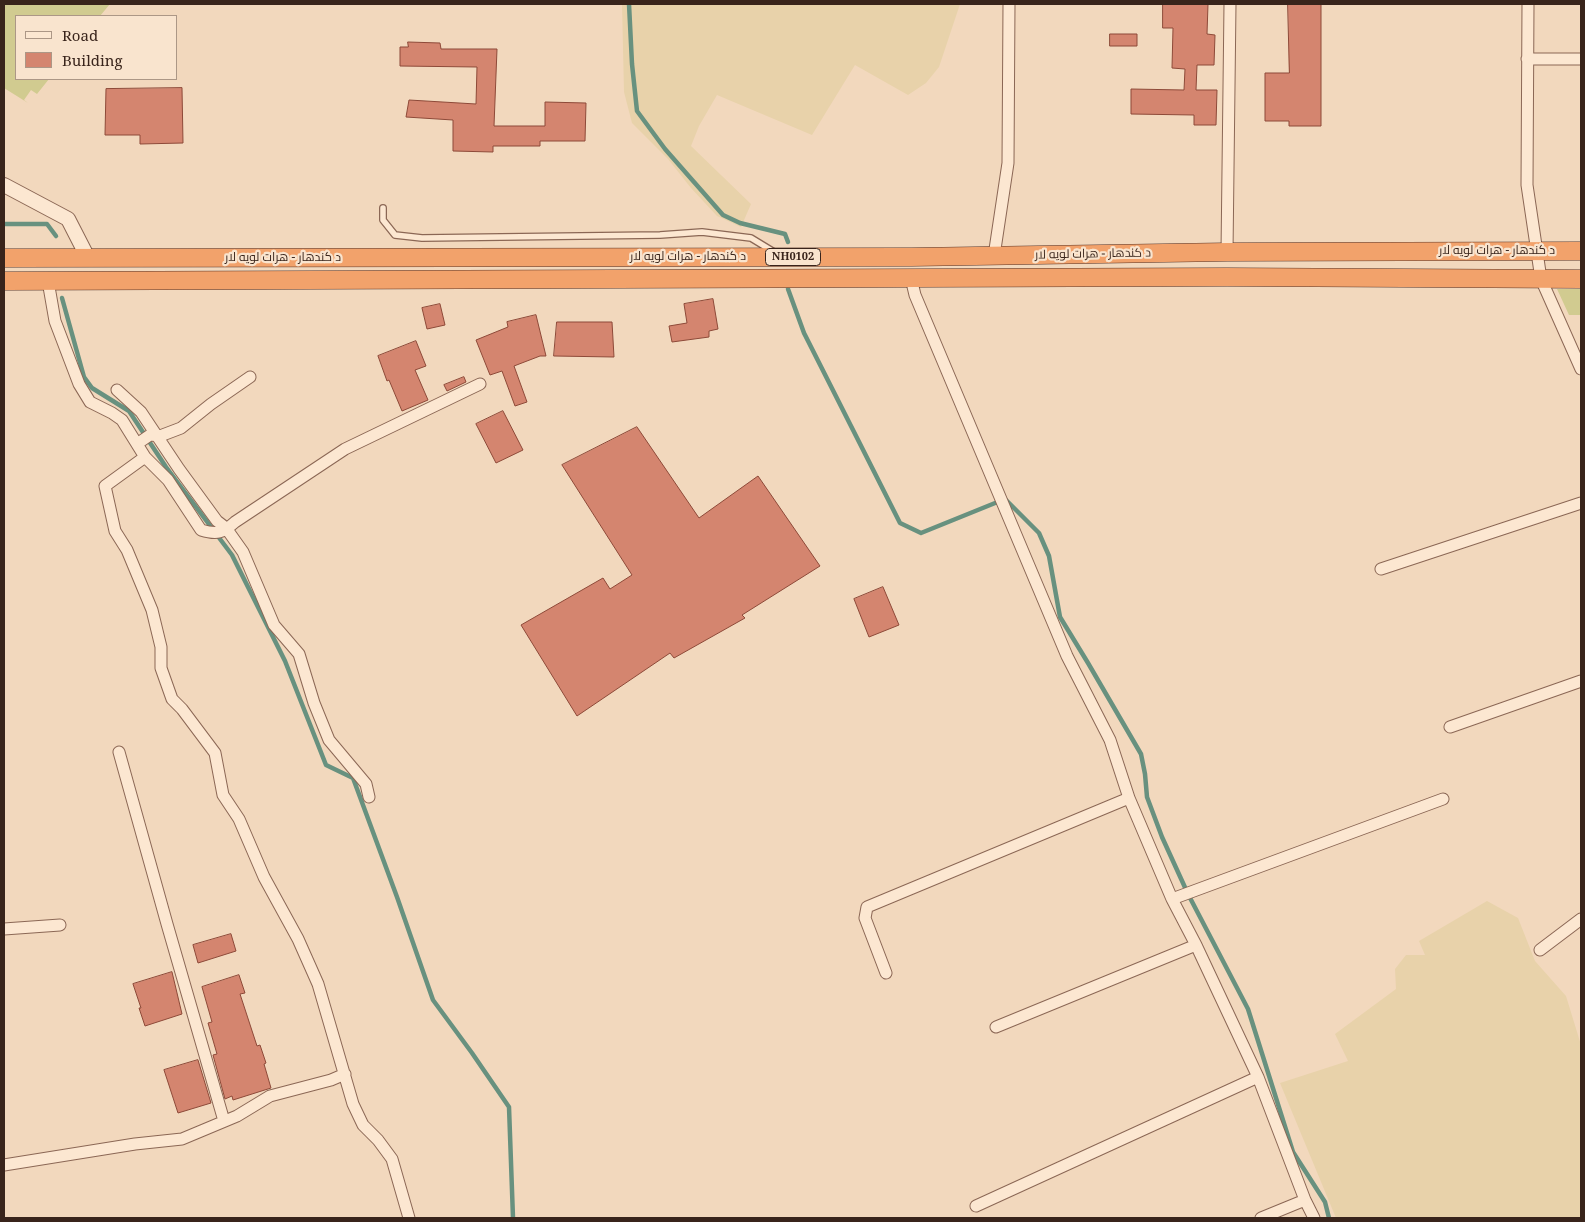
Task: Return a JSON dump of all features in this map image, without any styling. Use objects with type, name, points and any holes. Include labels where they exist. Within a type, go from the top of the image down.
[{"type":"highway","name":"د کندهار - هرات لويه لار","points":[[4,258],[912,257],[1227,252],[1581,251]]},
{"type":"highway","points":[[1311,252],[1313,277]]},
{"type":"highway","points":[[911,278],[912,257]]},
{"type":"highway","points":[[386,258],[388,280]]},
{"type":"highway","name":"د کندهار - هرات لويه لار","points":[[4,282],[911,278],[1581,278]]},
{"type":"street","points":[[994,256],[1008,164],[1010,4]]},
{"type":"street","points":[[1227,252],[1230,4]]},
{"type":"street","points":[[1528,4],[1527,185],[1536,250],[1541,279],[1581,369]]},
{"type":"street","points":[[1527,58],[1581,59]]},
{"type":"street","points":[[4,185],[68,219],[88,258]]},
{"type":"street","points":[[911,278],[915,296],[1067,656],[1110,740],[1129,798],[1181,895],[1196,945],[1258,1077],[1305,1200],[1314,1218]]},
{"type":"street","points":[[48,281],[55,321],[79,384],[90,402],[112,413],[146,439],[243,552],[274,625],[299,654],[314,703],[330,740],[366,784],[369,797]]},
{"type":"street","points":[[146,439],[181,428],[210,404],[250,376]]},
{"type":"street","points":[[117,390],[141,412],[146,439],[145,457],[168,480],[201,530],[210,533],[225,530],[345,449],[480,384]]},
{"type":"street","points":[[145,457],[105,486],[115,532],[126,550],[152,610],[161,648],[161,668],[172,699],[182,709],[214,753],[223,796],[239,819],[264,878],[298,939],[318,984],[339,1076],[363,1125],[378,1140],[392,1159],[409,1218]]},
{"type":"street","points":[[1381,569],[1581,503]]},
{"type":"street","points":[[1450,727],[1581,681]]},
{"type":"street","points":[[119,752],[166,924],[224,1121]]},
{"type":"street","points":[[886,973],[865,918],[867,907],[1129,798]]},
{"type":"street","points":[[1181,895],[1443,799]]},
{"type":"street","points":[[1540,950],[1581,919]]},
{"type":"street","points":[[4,929],[60,925]]},
{"type":"street","points":[[996,1027],[1196,945]]},
{"type":"street","points":[[4,1165],[135,1144],[182,1139],[238,1116],[270,1096],[339,1076]]},
{"type":"street","points":[[976,1206],[1258,1077]]},
{"type":"street","points":[[1261,1218],[1305,1200]]},
{"type":"lane","points":[[383,208],[383,220],[396,235],[404,236],[422,238],[660,236],[702,232],[751,238],[782,257]]},
{"type":"shaded area","points":[[4,4],[110,4],[101,15],[15,15],[15,80],[48,80],[37,94],[31,90],[24,100],[28,103],[4,88]]},
{"type":"shaded area","points":[[622,4],[960,4],[939,67],[926,83],[908,95],[855,65],[812,135],[717,95],[699,126],[691,146],[751,204],[741,227],[717,216],[668,159],[632,123],[624,92]]},
{"type":"shaded area","points":[[1557,289],[1581,289],[1581,315],[1569,315]]},
{"type":"shaded area","points":[[1487,901],[1518,918],[1535,961],[1566,996],[1581,1045],[1581,1218],[1336,1218],[1280,1083],[1348,1061],[1335,1034],[1396,989],[1395,969],[1406,955],[1425,955],[1419,941]]},
{"type":"building","points":[[1163,4],[1208,4],[1207,34],[1215,35],[1214,65],[1197,65],[1196,90],[1217,90],[1216,125],[1194,125],[1194,115],[1131,114],[1131,89],[1184,90],[1185,69],[1172,68],[1173,28],[1163,28]]},
{"type":"building","points":[[1288,4],[1321,4],[1321,126],[1289,126],[1289,121],[1265,121],[1265,73],[1289,73]]},
{"type":"building","points":[[1110,34],[1137,34],[1137,46],[1110,46]]},
{"type":"building","points":[[408,42],[440,43],[441,49],[497,49],[494,126],[545,126],[545,102],[586,103],[585,141],[540,141],[540,146],[493,146],[493,152],[453,151],[453,120],[406,117],[409,100],[476,104],[477,67],[400,66],[400,47],[408,47]]},
{"type":"building","points":[[182,88],[183,143],[140,144],[140,135],[105,135],[106,89]]},
{"type":"building","points":[[713,299],[718,329],[709,331],[709,337],[672,342],[669,326],[687,323],[684,304]]},
{"type":"building","points":[[440,304],[445,325],[427,329],[422,308]]},
{"type":"building","points":[[536,315],[546,356],[540,356],[514,366],[527,402],[515,406],[502,371],[490,375],[476,340],[508,327],[507,322]]},
{"type":"building","points":[[557,322],[612,322],[614,357],[554,356]]},
{"type":"building","points":[[416,341],[426,366],[415,370],[428,400],[402,411],[389,380],[387,381],[378,356]]},
{"type":"building","points":[[464,377],[466,382],[447,391],[444,385]]},
{"type":"building","points":[[503,411],[523,450],[496,463],[476,424]]},
{"type":"building","points":[[637,427],[699,518],[758,476],[820,566],[742,615],[745,618],[674,658],[670,653],[577,716],[521,625],[603,578],[610,589],[632,575],[562,465]]},
{"type":"building","points":[[883,587],[899,625],[869,637],[854,599]]},
{"type":"building","points":[[231,934],[236,951],[198,963],[193,945]]},
{"type":"building","points":[[172,972],[182,1014],[145,1026],[133,984]]},
{"type":"building","points":[[239,975],[245,993],[240,994],[257,1046],[260,1045],[266,1063],[264,1064],[271,1088],[233,1100],[232,1096],[225,1099],[213,1055],[217,1054],[208,1023],[212,1022],[202,987]]},
{"type":"building","points":[[198,1060],[211,1103],[178,1113],[164,1070]]},
{"type":"waterway","points":[[629,4],[637,111],[665,149],[723,215],[740,223],[785,234],[788,242]]},
{"type":"waterway","points":[[4,224],[47,224],[56,236]]},
{"type":"waterway","points":[[788,289],[804,333],[900,523],[921,533],[1005,499],[1039,533],[1049,556],[1060,617],[1141,754],[1147,797],[1162,837],[1188,894],[1248,1009],[1293,1152],[1325,1202],[1329,1218]]},
{"type":"waterway","points":[[62,298],[84,377],[92,388],[129,411],[166,467],[232,555],[285,661],[326,765],[353,778],[433,1000],[509,1107],[513,1218]]}]
